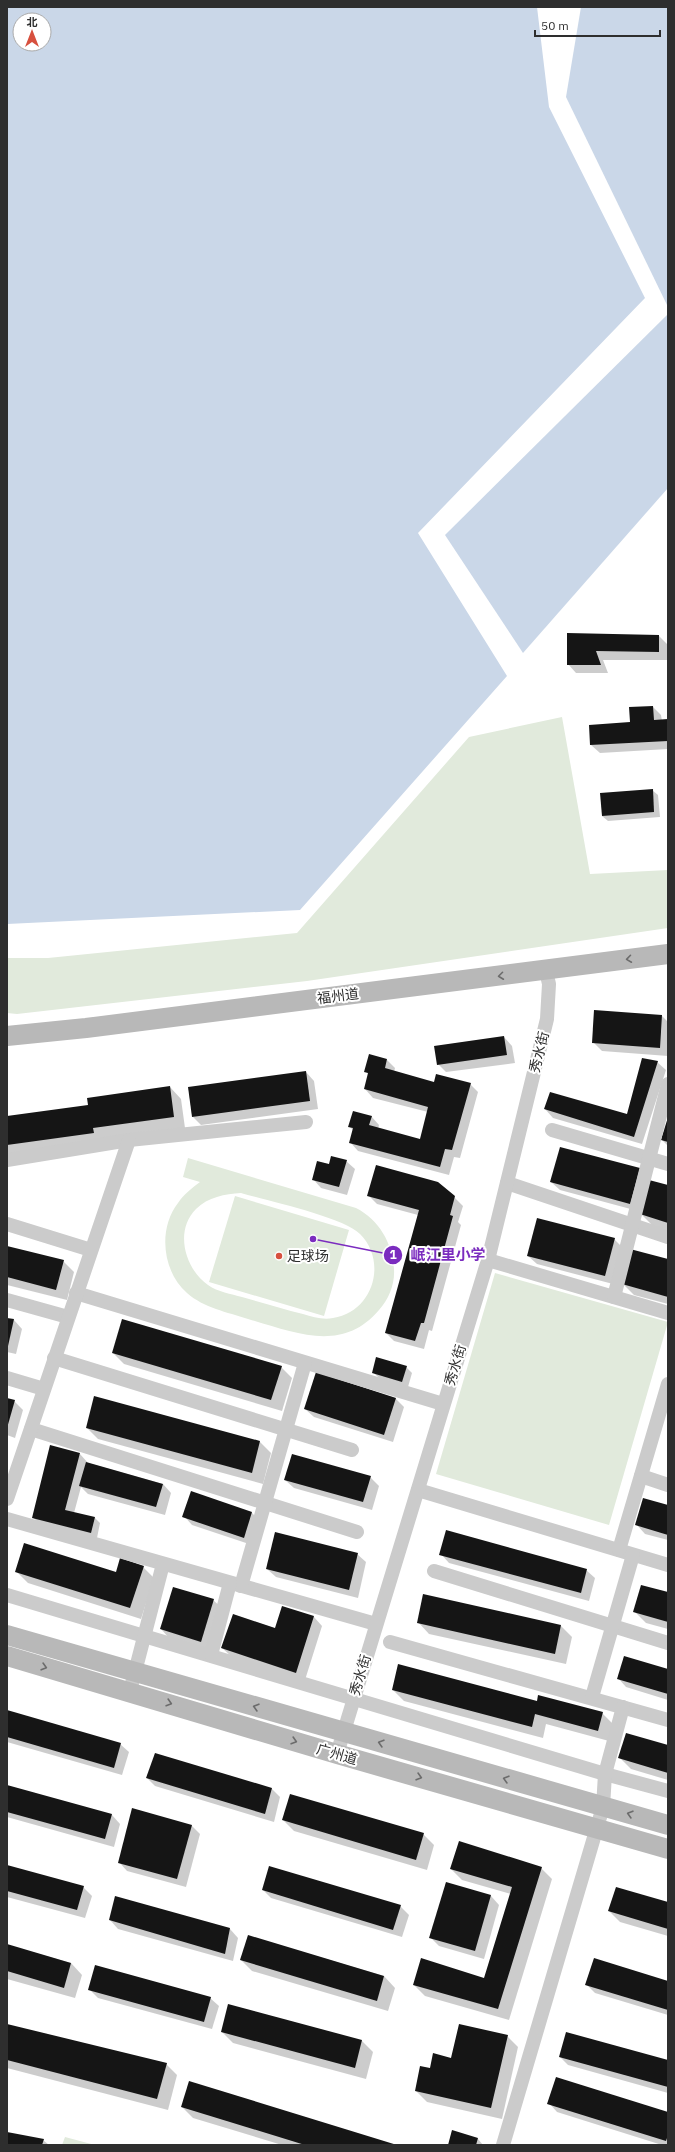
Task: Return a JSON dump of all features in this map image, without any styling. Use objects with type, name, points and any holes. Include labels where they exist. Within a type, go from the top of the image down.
[{"type":"street","name":"福州道","points":[[7,1046],[32,1046],[548,977],[668,954]]},
{"type":"street","name":"福州道","points":[[7,1036],[548,977],[668,967]]},
{"type":"street","name":"秀水街","points":[[336,1754],[488,1260],[547,1019],[548,977]]},
{"type":"street","points":[[614,1297],[668,1086]]},
{"type":"street","points":[[7,1160],[129,1140],[306,1122]]},
{"type":"street","points":[[552,1130],[668,1164]]},
{"type":"street","points":[[7,1499],[13,1459],[31,1429],[90,1250],[129,1140]]},
{"type":"street","points":[[507,1183],[668,1238]]},
{"type":"street","points":[[7,1224],[90,1250]]},
{"type":"street","points":[[488,1260],[668,1313]]},
{"type":"street","points":[[76,1293],[443,1404]]},
{"type":"street","points":[[7,1300],[68,1317]]},
{"type":"street","points":[[54,1358],[286,1428],[352,1450]]},
{"type":"street","points":[[211,1655],[265,1502],[305,1363]]},
{"type":"street","points":[[7,1378],[44,1389]]},
{"type":"street","points":[[619,1550],[641,1476],[665,1406],[668,1384]]},
{"type":"street","points":[[31,1429],[358,1532]]},
{"type":"street","points":[[641,1476],[668,1485]]},
{"type":"street","points":[[418,1490],[668,1565]]},
{"type":"street","points":[[7,1519],[376,1624]]},
{"type":"street","points":[[592,1697],[633,1555]]},
{"type":"street","points":[[130,1691],[163,1564]]},
{"type":"street","points":[[434,1571],[668,1643]]},
{"type":"street","points":[[7,1595],[605,1774],[668,1791]]},
{"type":"street","name":"广州道","points":[[7,1635],[668,1825]]},
{"type":"street","points":[[390,1642],[592,1697],[668,1720]]},
{"type":"street","name":"广州道","points":[[7,1656],[130,1691],[336,1754],[668,1848]]},
{"type":"street","points":[[503,2145],[603,1806],[605,1774],[623,1707]]},
{"type":"shaded area","points":[[562,717],[590,874],[668,870],[668,928],[307,981],[17,1014],[7,1013],[7,958],[48,958],[297,933],[469,737]]},
{"type":"shaded area","points":[[188,1158],[356,1208],[378,1225],[387,1241],[393,1259],[394,1275],[391,1291],[386,1301],[365,1324],[349,1332],[333,1336],[317,1336],[283,1329],[224,1312],[208,1306],[194,1298],[179,1284],[172,1273],[166,1250],[165,1237],[167,1225],[172,1213],[183,1197],[200,1182],[183,1177]],"holes":[[[241,1193],[322,1216],[351,1228],[360,1234],[369,1245],[373,1258],[374,1271],[372,1284],[367,1296],[358,1306],[347,1314],[326,1319],[220,1291],[208,1285],[200,1278],[188,1260],[185,1249],[185,1228],[189,1218],[201,1205],[217,1197]]]},
{"type":"shaded area","name":"足球场","points":[[235,1196],[349,1230],[324,1316],[209,1282]]},
{"type":"shaded area","points":[[495,1273],[668,1322],[609,1525],[436,1474]]},
{"type":"shaded area","points":[[65,2137],[95,2145],[62,2145]]},
{"type":"water","points":[[7,7],[537,7],[549,107],[645,298],[418,533],[507,676],[300,910],[7,924]]},
{"type":"water","points":[[581,7],[668,7],[668,307],[566,97]]},
{"type":"water","points":[[668,314],[668,488],[523,653],[445,535]]},
{"type":"building","points":[[567,633],[659,635],[659,652],[596,651],[601,665],[567,665]]},
{"type":"building","points":[[653,706],[654,720],[668,719],[668,741],[590,745],[589,725],[630,722],[629,707]]},
{"type":"building","points":[[653,789],[654,812],[602,816],[600,793]]},
{"type":"building","points":[[594,1010],[662,1015],[660,1048],[592,1043]]},
{"type":"building","points":[[504,1036],[507,1055],[437,1065],[434,1046]]},
{"type":"building","points":[[369,1054],[387,1059],[385,1068],[434,1082],[436,1074],[471,1083],[452,1150],[445,1149],[440,1167],[349,1143],[353,1128],[348,1127],[353,1111],[372,1116],[369,1125],[420,1139],[428,1107],[364,1089],[368,1073],[364,1072]]},
{"type":"building","points":[[642,1058],[658,1061],[634,1137],[544,1109],[550,1092],[627,1114]]},
{"type":"building","points":[[306,1071],[310,1101],[192,1117],[188,1087]]},
{"type":"building","points":[[170,1086],[174,1117],[93,1128],[94,1133],[7,1145],[7,1116],[88,1105],[87,1098]]},
{"type":"building","points":[[668,1117],[668,1142],[661,1140]]},
{"type":"building","points":[[560,1147],[640,1168],[630,1204],[550,1182]]},
{"type":"building","points":[[331,1156],[347,1160],[339,1187],[312,1180],[317,1161],[329,1164]]},
{"type":"building","points":[[376,1165],[438,1182],[455,1196],[450,1215],[453,1216],[424,1323],[421,1323],[415,1341],[385,1333],[419,1210],[367,1196]]},
{"type":"building","points":[[649,1180],[668,1185],[668,1223],[640,1214]]},
{"type":"building","points":[[537,1218],[615,1238],[605,1276],[527,1256]]},
{"type":"building","points":[[7,1246],[64,1260],[56,1290],[7,1277]]},
{"type":"building","points":[[630,1249],[668,1259],[668,1297],[622,1284]]},
{"type":"building","points":[[7,1318],[14,1319],[8,1346],[7,1346]]},
{"type":"building","points":[[122,1319],[282,1366],[271,1400],[112,1353]]},
{"type":"building","points":[[376,1357],[407,1366],[402,1382],[372,1373]]},
{"type":"building","points":[[316,1372],[396,1398],[384,1435],[304,1409]]},
{"type":"building","points":[[94,1396],[260,1441],[252,1473],[86,1428]]},
{"type":"building","points":[[7,1398],[15,1400],[7,1428]]},
{"type":"building","points":[[50,1445],[80,1453],[65,1510],[95,1517],[91,1533],[32,1518]]},
{"type":"building","points":[[292,1454],[371,1476],[363,1502],[284,1480]]},
{"type":"building","points":[[86,1462],[163,1484],[156,1507],[79,1486]]},
{"type":"building","points":[[191,1491],[252,1512],[244,1538],[182,1517]]},
{"type":"building","points":[[643,1498],[668,1505],[668,1535],[635,1525]]},
{"type":"building","points":[[446,1530],[587,1569],[581,1593],[439,1555]]},
{"type":"building","points":[[275,1532],[358,1553],[349,1590],[266,1569]]},
{"type":"building","points":[[24,1543],[116,1572],[120,1558],[144,1566],[130,1608],[15,1572]]},
{"type":"building","points":[[641,1585],[668,1592],[668,1622],[633,1612]]},
{"type":"building","points":[[173,1587],[214,1599],[201,1642],[160,1629]]},
{"type":"building","points":[[423,1594],[561,1625],[555,1654],[417,1623]]},
{"type":"building","points":[[282,1606],[314,1616],[296,1673],[221,1648],[233,1614],[275,1628]]},
{"type":"building","points":[[624,1656],[668,1669],[668,1694],[617,1679]]},
{"type":"building","points":[[398,1664],[537,1701],[538,1695],[603,1712],[598,1731],[535,1714],[532,1727],[392,1690]]},
{"type":"building","points":[[7,1710],[121,1743],[114,1768],[7,1737]]},
{"type":"building","points":[[626,1733],[668,1745],[668,1773],[618,1758]]},
{"type":"building","points":[[155,1753],[272,1788],[265,1814],[146,1778]]},
{"type":"building","points":[[7,1785],[112,1814],[105,1839],[7,1812]]},
{"type":"building","points":[[290,1794],[424,1833],[416,1860],[282,1820]]},
{"type":"building","points":[[132,1808],[192,1825],[177,1879],[118,1863]]},
{"type":"building","points":[[459,1841],[542,1867],[498,2009],[413,1985],[421,1958],[484,1978],[512,1887],[450,1869]]},
{"type":"building","points":[[7,1865],[84,1886],[77,1910],[7,1891]]},
{"type":"building","points":[[269,1866],[401,1905],[393,1930],[262,1890]]},
{"type":"building","points":[[446,1882],[491,1895],[475,1951],[429,1938]]},
{"type":"building","points":[[616,1887],[668,1902],[668,1929],[608,1911]]},
{"type":"building","points":[[115,1896],[230,1928],[225,1954],[109,1920]]},
{"type":"building","points":[[248,1935],[384,1976],[377,2001],[240,1960]]},
{"type":"building","points":[[7,1944],[71,1963],[64,1988],[7,1971]]},
{"type":"building","points":[[594,1958],[668,1981],[668,2010],[585,1985]]},
{"type":"building","points":[[95,1965],[211,1997],[204,2022],[88,1990]]},
{"type":"building","points":[[228,2004],[362,2040],[355,2068],[221,2032]]},
{"type":"building","points":[[7,2024],[167,2063],[157,2099],[7,2060]]},
{"type":"building","points":[[459,2024],[508,2035],[491,2108],[415,2091],[420,2066],[430,2068],[433,2053],[451,2058]]},
{"type":"building","points":[[566,2032],[668,2060],[668,2087],[559,2057]]},
{"type":"building","points":[[556,2077],[668,2112],[668,2135],[666,2141],[547,2104]]},
{"type":"building","points":[[189,2081],[397,2145],[305,2145],[181,2107]]},
{"type":"building","points":[[452,2130],[478,2138],[476,2145],[448,2145]]},
{"type":"building","points":[[7,2132],[44,2139],[42,2145],[7,2145]]},
{"type":"place","name":"岷江里小学","points":[[313,1239]]},
{"type":"place","name":"足球场","points":[[279,1256]]}]
